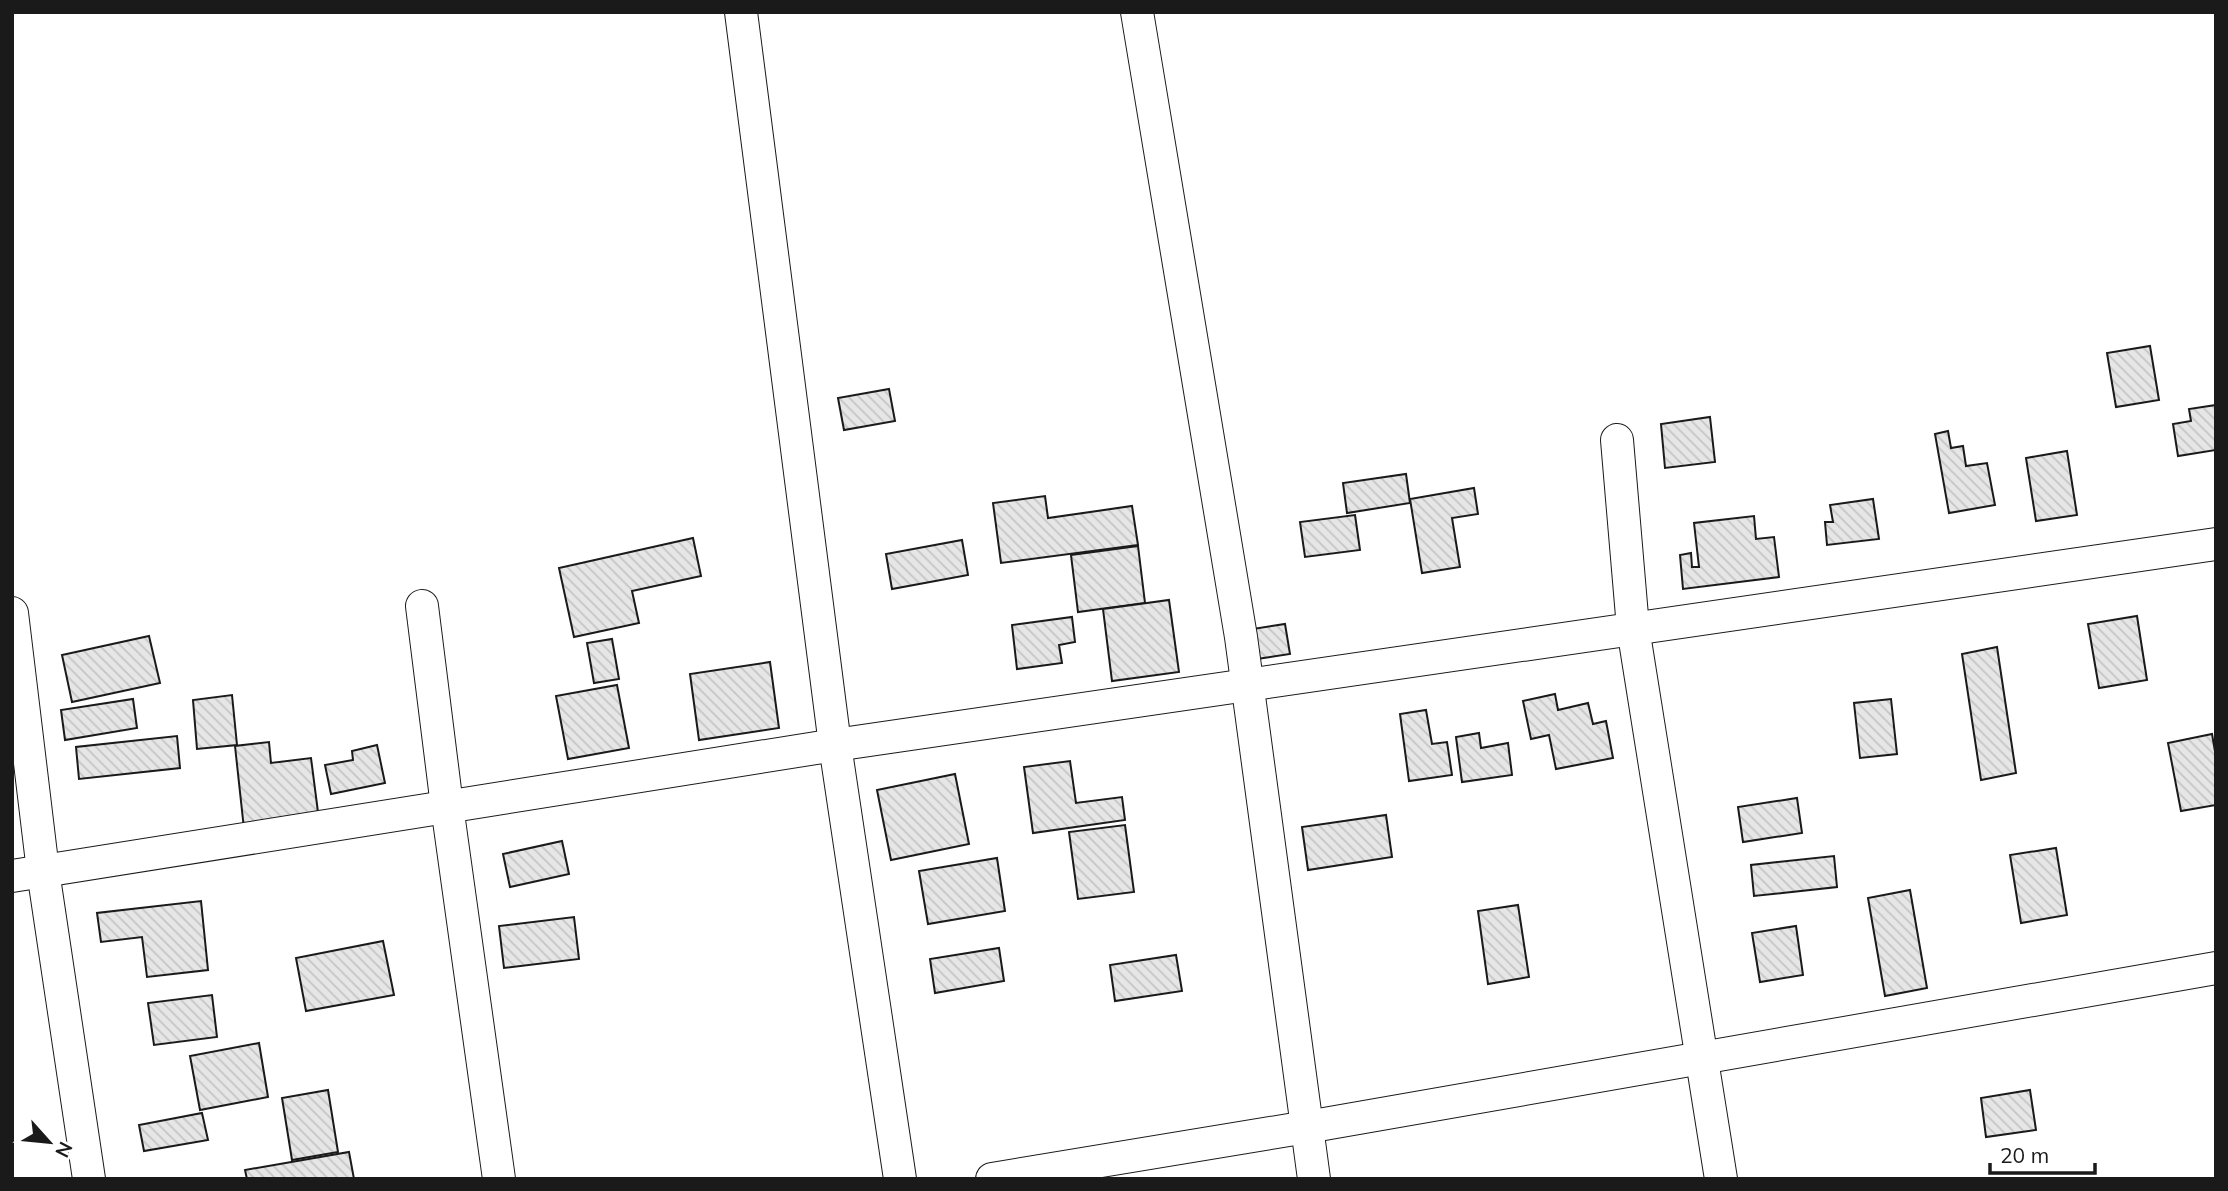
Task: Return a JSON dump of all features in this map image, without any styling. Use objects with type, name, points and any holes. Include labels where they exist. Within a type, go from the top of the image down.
[{"type":"street","points":[[741,12],[835,744],[900,1179]]},
{"type":"street","points":[[1137,12],[1241,637],[1314,1179]]},
{"type":"street","points":[[1617,440],[1633,628],[1721,1179]]},
{"type":"street","points":[[12,876],[835,744],[2216,544]]},
{"type":"street","points":[[422,606],[499,1179]]},
{"type":"street","points":[[12,613],[43,871],[89,1179]]},
{"type":"street","points":[[992,1179],[1307,1127],[2216,968]]},
{"type":"building","points":[[2150,346],[2159,400],[2116,407],[2107,353]]},
{"type":"building","points":[[889,389],[895,421],[844,430],[838,398]]},
{"type":"building","points":[[2216,405],[2216,450],[2178,456],[2173,424],[2191,421],[2189,409]]},
{"type":"building","points":[[1710,417],[1715,462],[1665,468],[1661,424]]},
{"type":"building","points":[[1948,431],[1951,448],[1963,446],[1966,466],[1987,463],[1995,505],[1949,513],[1935,434]]},
{"type":"building","points":[[2067,451],[2077,515],[2036,521],[2026,458]]},
{"type":"building","points":[[1406,474],[1410,503],[1347,513],[1343,483]]},
{"type":"building","points":[[1474,488],[1478,514],[1452,518],[1460,567],[1422,573],[1410,499]]},
{"type":"building","points":[[1045,496],[1048,518],[1132,506],[1138,545],[1001,563],[993,503]]},
{"type":"building","points":[[1873,499],[1879,539],[1827,545],[1825,522],[1833,522],[1830,505]]},
{"type":"building","points":[[1355,515],[1360,550],[1305,557],[1300,522]]},
{"type":"building","points":[[1754,516],[1756,539],[1774,537],[1779,577],[1683,589],[1680,555],[1691,553],[1692,567],[1699,567],[1694,523]]},
{"type":"building","points":[[693,538],[701,576],[632,591],[639,623],[574,637],[559,568]]},
{"type":"building","points":[[962,540],[968,575],[892,589],[886,554]]},
{"type":"building","points":[[1138,546],[1145,603],[1078,612],[1071,555]]},
{"type":"building","points":[[1169,600],[1179,672],[1112,681],[1103,609]]},
{"type":"building","points":[[2137,616],[2147,680],[2099,688],[2088,624]]},
{"type":"building","points":[[1072,617],[1075,642],[1059,645],[1062,663],[1017,669],[1012,625]]},
{"type":"building","points":[[1285,624],[1290,654],[1250,660],[1246,630]]},
{"type":"building","points":[[149,636],[160,683],[72,702],[62,655]]},
{"type":"building","points":[[612,639],[619,679],[594,683],[587,643]]},
{"type":"building","points":[[1997,647],[2016,773],[1981,780],[1962,654]]},
{"type":"building","points":[[770,662],[779,728],[699,740],[690,674]]},
{"type":"building","points":[[617,685],[629,748],[568,759],[556,696]]},
{"type":"building","points":[[1555,694],[1558,710],[1588,703],[1593,724],[1606,721],[1613,758],[1556,769],[1549,735],[1531,739],[1523,701]]},
{"type":"building","points":[[232,695],[237,745],[197,749],[193,700]]},
{"type":"building","points":[[133,699],[137,728],[65,740],[61,710]]},
{"type":"building","points":[[1891,699],[1897,754],[1860,758],[1854,703]]},
{"type":"building","points":[[1426,710],[1432,744],[1447,742],[1452,775],[1409,781],[1400,714]]},
{"type":"building","points":[[1479,733],[1481,748],[1508,743],[1512,775],[1462,782],[1456,737]]},
{"type":"building","points":[[2212,734],[2216,757],[2216,805],[2181,811],[2168,743]]},
{"type":"building","points":[[177,736],[180,768],[79,779],[76,747]]},
{"type":"building","points":[[269,742],[271,763],[311,758],[319,820],[244,829],[235,746]]},
{"type":"building","points":[[377,745],[385,783],[331,794],[325,765],[353,760],[352,751]]},
{"type":"building","points":[[1070,761],[1076,803],[1122,797],[1125,820],[1033,833],[1024,767]]},
{"type":"building","points":[[955,774],[969,844],[891,860],[877,790]]},
{"type":"building","points":[[1797,798],[1802,833],[1743,842],[1738,807]]},
{"type":"building","points":[[1386,815],[1392,857],[1308,870],[1302,827]]},
{"type":"building","points":[[1125,825],[1134,892],[1078,899],[1069,832]]},
{"type":"building","points":[[562,841],[569,874],[510,887],[503,854]]},
{"type":"building","points":[[2056,848],[2067,915],[2021,923],[2010,855]]},
{"type":"building","points":[[1834,856],[1837,887],[1754,896],[1751,865]]},
{"type":"building","points":[[997,858],[1005,911],[928,924],[919,871]]},
{"type":"building","points":[[1910,890],[1927,988],[1885,996],[1868,898]]},
{"type":"building","points":[[201,901],[208,970],[147,977],[142,937],[101,942],[97,913]]},
{"type":"building","points":[[1518,905],[1529,977],[1488,984],[1478,911]]},
{"type":"building","points":[[574,917],[579,959],[504,968],[499,926]]},
{"type":"building","points":[[1796,926],[1803,975],[1760,982],[1752,933]]},
{"type":"building","points":[[383,941],[394,995],[306,1011],[296,958]]},
{"type":"building","points":[[999,948],[1004,981],[935,993],[930,959]]},
{"type":"building","points":[[1176,955],[1182,991],[1115,1001],[1110,965]]},
{"type":"building","points":[[212,995],[217,1037],[154,1045],[148,1003]]},
{"type":"building","points":[[259,1043],[268,1097],[200,1110],[190,1056]]},
{"type":"building","points":[[328,1090],[338,1152],[292,1160],[282,1098]]},
{"type":"building","points":[[2030,1090],[2036,1130],[1986,1137],[1981,1098]]},
{"type":"building","points":[[202,1113],[208,1140],[144,1151],[139,1125]]},
{"type":"building","points":[[349,1152],[354,1179],[247,1179],[245,1170]]}]
